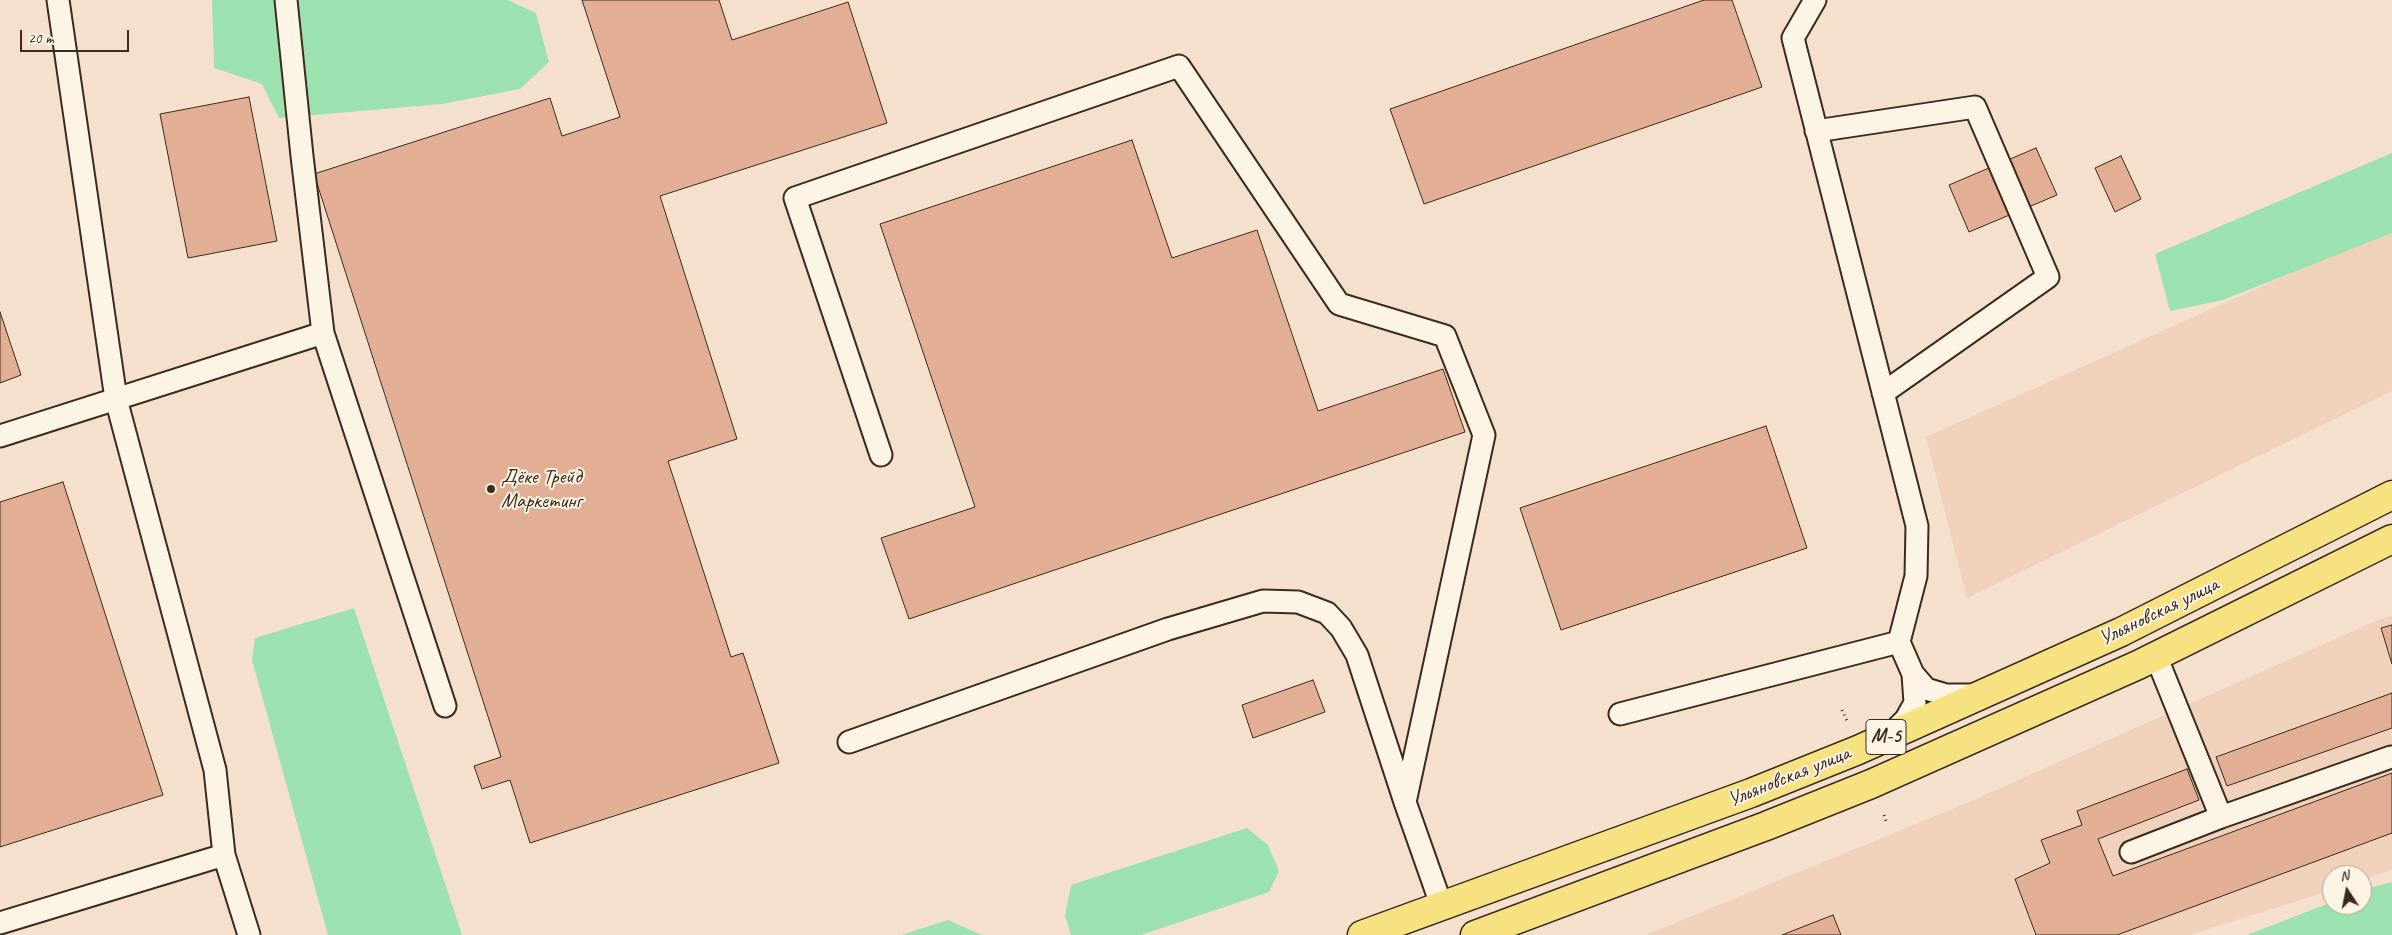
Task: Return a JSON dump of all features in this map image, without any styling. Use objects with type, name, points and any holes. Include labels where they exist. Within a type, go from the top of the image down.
[{"type":"highway","name":"Ульяновская улица","points":[[1362,935],[1751,793],[1889,736],[2121,632],[2392,494]]},
{"type":"highway","name":"Ульяновская улица","points":[[1475,935],[1702,851],[1872,784],[2156,656],[2392,539]]},
{"type":"lane","points":[[58,0],[116,399],[215,770],[224,855],[249,935]]},
{"type":"lane","points":[[286,0],[323,333],[445,706]]},
{"type":"lane","points":[[1814,0],[1793,38],[1917,526],[1916,576],[1899,642],[1913,674],[1926,689],[1936,694],[1957,696],[1985,693]]},
{"type":"lane","points":[[881,455],[795,198],[1180,66],[1339,304],[1445,336],[1484,436],[1405,802]]},
{"type":"lane","points":[[1816,132],[1974,107],[2048,277],[1884,393]]},
{"type":"lane","points":[[0,436],[323,333]]},
{"type":"lane","points":[[849,742],[1168,629],[1263,601],[1298,602],[1327,613],[1341,628],[1357,656],[1442,907]]},
{"type":"lane","points":[[1620,714],[1899,642]]},
{"type":"lane","points":[[2156,656],[2221,817]]},
{"type":"lane","points":[[1889,736],[1906,720],[1915,703],[1913,674]]},
{"type":"lane","points":[[2131,852],[2221,817],[2391,756]]},
{"type":"lane","points":[[0,923],[224,855]]},
{"type":"shaded area","points":[[2392,228],[2392,391],[1967,598],[1926,437]]},
{"type":"shaded area","points":[[2392,616],[2392,870],[2372,877],[2372,865],[2322,865],[2322,893],[2189,935],[1646,935],[1967,803],[2378,620]]},
{"type":"green space","points":[[212,0],[508,0],[536,13],[549,62],[520,89],[442,104],[279,118],[262,84],[214,68]]},
{"type":"green space","points":[[2392,153],[2392,233],[2223,300],[2170,311],[2155,254]]},
{"type":"green space","points":[[354,608],[462,935],[328,935],[252,660],[255,638]]},
{"type":"green space","points":[[1247,828],[1268,845],[1279,871],[1269,892],[1141,935],[1071,935],[1065,916],[1071,885]]},
{"type":"green space","points":[[2392,882],[2392,935],[2247,935],[2322,906],[2322,915],[2372,915],[2372,887]]},
{"type":"green space","points":[[948,920],[982,935],[901,935]]},
{"type":"building","points":[[582,0],[719,0],[732,40],[848,2],[887,123],[660,196],[737,439],[668,461],[731,657],[743,653],[779,763],[530,843],[510,780],[482,789],[474,766],[501,757],[314,174],[550,98],[562,136],[620,117]]},
{"type":"building","points":[[1704,0],[1732,0],[1762,87],[1424,204],[1390,109]]},
{"type":"building","points":[[249,97],[277,241],[188,258],[160,114]]},
{"type":"building","points":[[1132,140],[1172,258],[1257,230],[1318,411],[1443,369],[1465,432],[909,619],[881,538],[975,507],[880,224]]},
{"type":"building","points":[[2036,148],[2057,195],[1969,232],[1949,185]]},
{"type":"building","points":[[2121,156],[2141,199],[2115,212],[2095,168]]},
{"type":"building","points":[[0,312],[21,375],[0,383]]},
{"type":"building","points":[[1766,426],[1807,548],[1561,630],[1520,508]]},
{"type":"building","points":[[63,482],[163,795],[0,847],[0,502]]},
{"type":"building","points":[[2392,625],[2392,664],[2381,628]]},
{"type":"building","points":[[1313,680],[1325,712],[1253,738],[1242,705]]},
{"type":"building","points":[[2392,693],[2392,728],[2227,786],[2216,757]]},
{"type":"building","points":[[2187,769],[2199,800],[2098,839],[2113,876],[2392,773],[2392,833],[2117,935],[2036,935],[2015,879],[2050,863],[2041,840],[2082,825],[2077,811]]},
{"type":"building","points":[[1833,915],[1841,935],[1782,935]]},
{"type":"place","name":"Дёке Трейд Маркетинг","points":[[491,489]]}]
